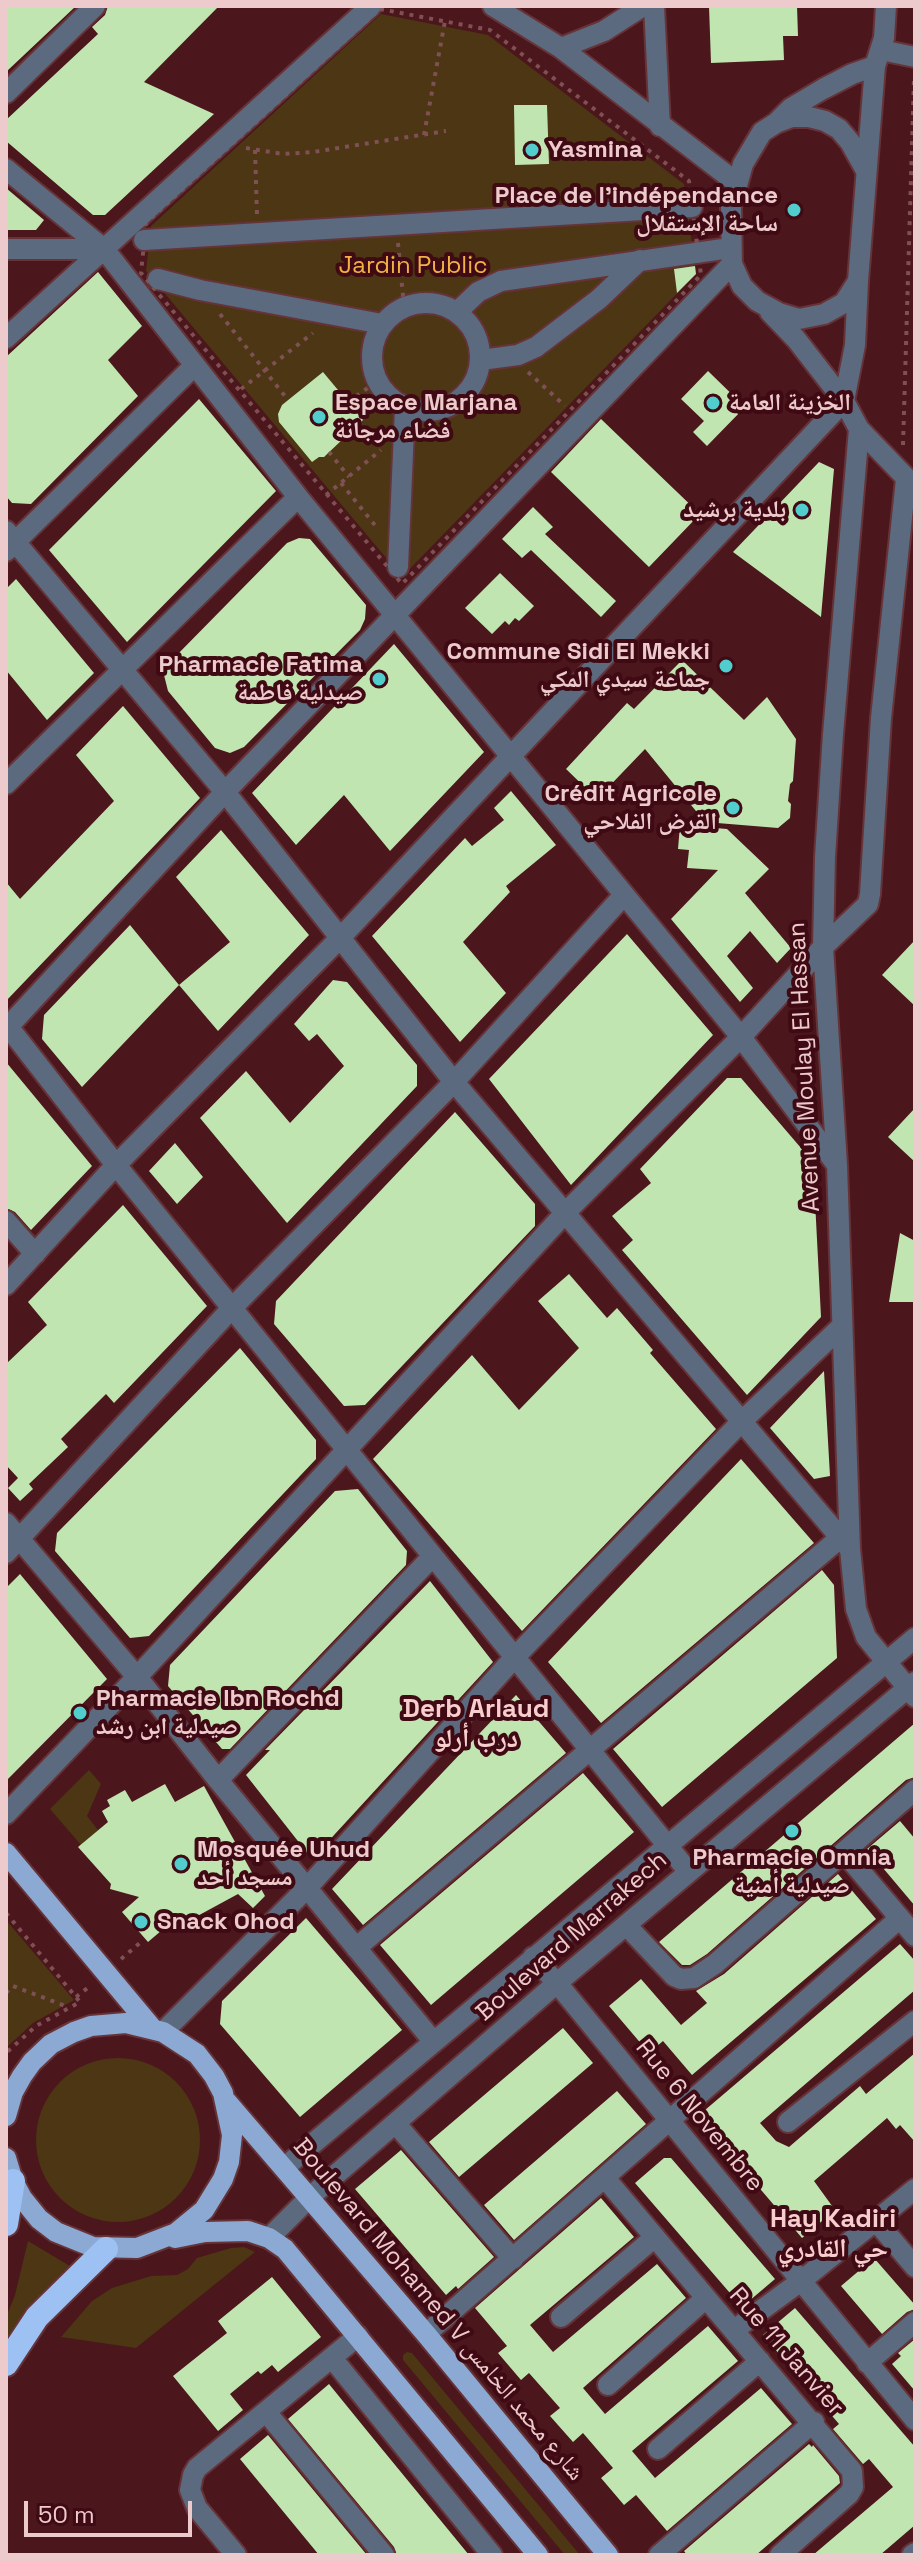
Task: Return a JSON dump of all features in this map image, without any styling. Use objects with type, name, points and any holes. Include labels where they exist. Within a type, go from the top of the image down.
[{"type":"highway","points":[[6,2224],[9,2172]]},
{"type":"highway","points":[[6,2364],[37,2317],[106,2249]]},
{"type":"main road","points":[[6,1853],[158,2030],[197,2054],[214,2076],[226,2100],[231,2144],[229,2162],[219,2188],[191,2223],[152,2245]]},
{"type":"main road","points":[[6,2116],[13,2092],[26,2069],[59,2040],[100,2024],[126,2023],[158,2030]]},
{"type":"main road","name":"Boulevard Mohamed V شارع محمد الخامس","points":[[226,2100],[426,2334],[608,2555]]},
{"type":"main road","points":[[9,2172],[26,2204],[50,2228],[73,2241],[106,2249],[137,2248],[189,2234],[248,2231],[269,2238],[285,2249],[538,2555]]},
{"type":"street","points":[[6,93],[95,6]]},
{"type":"street","points":[[6,338],[226,144],[371,6]]},
{"type":"street","points":[[561,48],[604,31],[643,6]]},
{"type":"street","points":[[654,6],[660,126]]},
{"type":"street","points":[[6,1285],[116,1165],[341,937],[844,401],[855,345],[865,169],[886,6]]},
{"type":"street","points":[[491,7],[561,48],[737,183]]},
{"type":"street","points":[[776,123],[791,108],[878,58],[915,57]]},
{"type":"street","points":[[6,1814],[137,1677],[566,1212],[741,1037],[823,947],[861,912],[870,894],[881,718],[911,483],[859,429],[844,401],[796,339],[742,286],[731,256],[731,207],[752,146],[762,132],[792,117],[825,121],[839,129],[865,169]]},
{"type":"street","points":[[6,169],[104,249],[194,366],[232,397],[304,504],[741,1037],[837,1165]]},
{"type":"street","points":[[144,240],[692,207]]},
{"type":"street","points":[[6,249],[104,249]]},
{"type":"street","points":[[457,312],[478,292],[501,281],[698,252],[731,256]]},
{"type":"street","points":[[688,1871],[7,1027],[731,256]]},
{"type":"street","points":[[481,360],[510,356],[536,347],[599,299],[640,260]]},
{"type":"street","points":[[158,279],[333,317],[382,324]]},
{"type":"street","points":[[757,301],[799,319],[824,314],[844,303],[858,281]]},
{"type":"street","points":[[431,303],[457,312],[475,333],[481,360],[473,384],[455,403],[431,412],[405,408],[393,401],[376,382],[371,351],[382,324],[404,307],[431,303]]},
{"type":"street","points":[[194,366],[9,541],[123,669],[225,792],[454,1082],[845,1544],[589,1751],[356,1948]]},
{"type":"street","points":[[398,567],[405,408]]},
{"type":"street","name":"Avenue Moulay El Hassan","points":[[859,429],[833,734],[823,947],[837,1165],[845,1544],[856,1609],[866,1637],[912,1689]]},
{"type":"street","points":[[6,784],[123,669],[304,504]]},
{"type":"street","points":[[433,2041],[137,1677],[10,1539],[454,1082],[624,895]]},
{"type":"street","points":[[6,1221],[35,1254]]},
{"type":"street","points":[[158,2030],[307,1888],[514,1658],[741,1422],[842,1326]]},
{"type":"street","points":[[218,1780],[432,1557]]},
{"type":"street","name":"Boulevard Marrakech","points":[[285,2167],[915,1638]]},
{"type":"street","name":"Boulevard Marrakech","points":[[269,2238],[310,2197],[688,1871],[912,1689]]},
{"type":"street","points":[[626,1925],[674,1976],[694,1978],[715,1964],[844,1852],[913,1797]]},
{"type":"street","points":[[844,1852],[915,1936]]},
{"type":"street","points":[[426,2334],[900,1918]]},
{"type":"street","name":"Rue 6 Novembre","points":[[533,1957],[915,2420]]},
{"type":"street","points":[[788,2122],[915,2021]]},
{"type":"street","points":[[396,2124],[513,2259]]},
{"type":"street","name":"Rue 11 Janvier","points":[[605,2178],[814,2422],[852,2471],[853,2487],[843,2500],[780,2555]]},
{"type":"street","points":[[734,2330],[801,2281],[915,2189]]},
{"type":"street","points":[[876,2221],[915,2267]]},
{"type":"street","points":[[561,2317],[655,2237]]},
{"type":"street","points":[[608,2385],[706,2298]]},
{"type":"street","points":[[867,2363],[915,2322]]},
{"type":"street","points":[[236,2555],[192,2498],[191,2482],[197,2468],[358,2336]]},
{"type":"street","points":[[332,2358],[492,2555]]},
{"type":"street","points":[[658,2449],[760,2361]]},
{"type":"street","points":[[267,2413],[384,2555]]},
{"type":"street","points":[[659,2555],[814,2422]]},
{"type":"path","points":[[380,9],[490,30],[689,181],[701,275],[402,584],[327,495],[232,397],[141,273],[146,223],[226,144],[380,9]]},
{"type":"path","points":[[424,135],[445,21]]},
{"type":"path","points":[[909,453],[903,447],[912,237],[914,78]]},
{"type":"path","points":[[226,144],[283,154],[446,131]]},
{"type":"path","points":[[255,150],[257,233]]},
{"type":"path","points":[[396,224],[404,307]]},
{"type":"path","points":[[200,290],[288,400]]},
{"type":"path","points":[[232,397],[333,317]]},
{"type":"path","points":[[510,356],[563,404]]},
{"type":"path","points":[[348,402],[376,382]]},
{"type":"path","points":[[304,504],[327,495],[405,431]]},
{"type":"path","points":[[329,452],[349,477]]},
{"type":"path","points":[[341,483],[376,528],[386,531],[400,528]]},
{"type":"path","points":[[6,1913],[80,2002]]},
{"type":"path","points":[[6,1993],[13,1986],[68,2007]]},
{"type":"green space","name":"Jardin Public","points":[[381,14],[488,35],[684,184],[696,274],[402,577],[146,271],[151,226]]},
{"type":"green space","points":[[89,1770],[101,1784],[87,1816],[98,1830],[81,1845],[50,1809]]},
{"type":"green space","points":[[6,1920],[74,2000],[33,2023],[6,2048]]},
{"type":"green space","points":[[118,2058],[149,2064],[176,2082],[194,2109],[200,2140],[194,2171],[176,2198],[149,2216],[118,2222],[87,2216],[60,2198],[42,2171],[36,2140],[42,2109],[60,2082],[87,2064]]},
{"type":"green space","points":[[28,2241],[70,2266],[6,2345],[6,2317],[15,2295]]},
{"type":"green space","points":[[244,2247],[255,2252],[136,2348],[61,2337],[92,2301],[112,2288],[151,2276],[177,2275],[188,2269],[197,2258]]},
{"type":"green space","points":[[407,2352],[412,2353],[580,2555],[565,2555],[403,2360]]},
{"type":"building","points":[[6,6],[76,6],[6,72]]},
{"type":"building","points":[[108,6],[219,6],[144,82],[214,114],[105,215],[93,215],[6,141],[6,120],[98,34],[92,27],[105,15]]},
{"type":"building","points":[[709,6],[797,6],[798,36],[783,36],[784,60],[711,63]]},
{"type":"building","points":[[514,105],[547,105],[549,164],[515,165]]},
{"type":"building","points":[[6,188],[44,220],[36,230],[6,230]]},
{"type":"building","points":[[695,266],[696,274],[677,293],[674,269]]},
{"type":"building","points":[[98,272],[142,326],[108,360],[138,396],[31,504],[12,503],[6,496],[6,357]]},
{"type":"building","name":"الخزينة العامة","points":[[708,371],[745,407],[707,446],[693,432],[704,421],[681,399]]},
{"type":"building","name":"Espace Marjana فضاء مرجانة","points":[[323,372],[363,420],[324,457],[312,462],[279,422],[278,414],[282,405]]},
{"type":"building","points":[[199,399],[276,491],[127,642],[49,550]]},
{"type":"building","points":[[601,419],[700,514],[649,567],[551,472]]},
{"type":"building","name":"بلدية برشيد","points":[[819,462],[834,469],[821,617],[733,552]]},
{"type":"building","points":[[533,507],[553,527],[545,534],[616,601],[601,617],[531,550],[522,558],[502,539]]},
{"type":"building","points":[[299,538],[310,539],[366,605],[365,619],[360,630],[244,747],[230,753],[215,748],[168,691],[164,675],[172,660],[287,543]]},
{"type":"building","points":[[500,573],[534,606],[519,621],[515,618],[509,625],[505,621],[492,634],[465,608]]},
{"type":"building","points":[[16,579],[94,673],[47,720],[6,670],[6,589]]},
{"type":"building","points":[[394,644],[484,752],[390,851],[344,795],[296,845],[252,793]]},
{"type":"building","points":[[682,660],[744,720],[767,697],[796,739],[788,801],[791,804],[790,818],[778,828],[705,822],[645,749],[597,799],[566,769],[627,703],[634,709]]},
{"type":"building","points":[[123,706],[200,798],[6,1001],[6,882],[20,899],[114,801],[76,755]]},
{"type":"building","points":[[511,791],[556,845],[506,886],[510,892],[463,942],[506,993],[460,1042],[372,936],[465,838],[472,846],[504,820],[494,808]]},
{"type":"building","points":[[680,825],[727,829],[769,869],[745,893],[791,948],[777,963],[750,931],[727,956],[753,988],[740,1002],[671,919],[718,870],[687,868],[689,850],[678,849]]},
{"type":"building","points":[[221,830],[309,935],[218,1031],[179,985],[230,942],[176,877]]},
{"type":"building","points":[[130,925],[179,985],[82,1087],[42,1039],[44,1015]]},
{"type":"building","points":[[627,934],[713,1035],[571,1185],[489,1079]]},
{"type":"building","points":[[915,940],[915,1006],[882,975]]},
{"type":"building","points":[[333,980],[347,982],[417,1065],[417,1086],[287,1223],[200,1118],[246,1071],[290,1123],[344,1066],[317,1034],[309,1041],[294,1024]]},
{"type":"building","points":[[6,1062],[92,1166],[31,1230],[15,1212],[6,1208]]},
{"type":"building","points":[[727,1078],[741,1078],[813,1162],[821,1317],[747,1395],[622,1250],[633,1240],[612,1216],[651,1183],[640,1169]]},
{"type":"building","points":[[915,1108],[915,1162],[888,1137]]},
{"type":"building","points":[[455,1112],[535,1204],[535,1226],[365,1405],[344,1406],[274,1324],[276,1301]]},
{"type":"building","points":[[175,1143],[203,1177],[177,1204],[149,1171]]},
{"type":"building","points":[[123,1205],[207,1306],[114,1403],[106,1394],[61,1439],[68,1447],[29,1484],[33,1489],[20,1501],[8,1488],[18,1478],[6,1465],[6,1364],[47,1325],[28,1302]]},
{"type":"building","points":[[900,1233],[915,1241],[915,1302],[889,1302]]},
{"type":"building","points":[[569,1274],[607,1318],[617,1308],[653,1350],[650,1353],[716,1429],[522,1631],[373,1459],[472,1355],[519,1410],[579,1348],[538,1301]]},
{"type":"building","points":[[240,1348],[316,1440],[316,1459],[149,1636],[130,1638],[55,1551],[57,1533]]},
{"type":"building","points":[[824,1371],[830,1476],[814,1479],[770,1428]]},
{"type":"building","points":[[741,1459],[814,1543],[601,1723],[548,1662]]},
{"type":"building","points":[[358,1489],[407,1551],[406,1565],[230,1749],[222,1749],[168,1686],[170,1665],[335,1491]]},
{"type":"building","points":[[822,1570],[834,1585],[837,1658],[662,1807],[613,1749]]},
{"type":"building","points":[[20,1574],[107,1679],[6,1781],[6,1588]]},
{"type":"building","points":[[430,1581],[493,1662],[312,1859],[246,1775],[270,1750],[265,1750]]},
{"type":"building","points":[[516,1695],[566,1753],[363,1925],[332,1889]]},
{"type":"building","points":[[915,1723],[915,1777],[906,1780],[707,1954],[690,1965],[682,1965],[659,1942]]},
{"type":"building","points":[[583,1773],[634,1832],[431,2005],[380,1945]]},
{"type":"building","name":"Mosquée Uhud مسجد أحد","points":[[165,1784],[175,1802],[204,1786],[265,1896],[253,1908],[238,1894],[179,1926],[175,1919],[148,1942],[122,1912],[139,1897],[110,1889],[111,1884],[78,1847],[108,1822],[102,1811],[110,1806],[107,1800],[125,1790],[132,1802]]},
{"type":"building","points":[[900,1821],[915,1839],[915,1906],[867,1849]]},
{"type":"building","points":[[838,1874],[876,1919],[692,2075],[663,2041],[649,2053],[609,2006],[641,1979],[681,2025],[707,2003],[696,1991],[724,1974]]},
{"type":"building","points":[[306,1918],[402,2030],[300,2117],[220,2024],[222,2001]]},
{"type":"building","points":[[900,1944],[915,1961],[915,1990],[760,2123],[776,2141],[789,2147],[860,2086],[866,2094],[915,2053],[915,2142],[900,2125],[896,2129],[887,2118],[814,2181],[835,2210],[802,2238],[698,2116]]},
{"type":"building","points":[[563,2028],[593,2063],[459,2177],[429,2142]]},
{"type":"building","points":[[617,2091],[646,2124],[514,2240],[484,2205]]},
{"type":"building","points":[[401,2150],[494,2257],[458,2289],[456,2286],[446,2295],[355,2189]]},
{"type":"building","points":[[664,2158],[671,2158],[775,2279],[742,2307],[635,2183]]},
{"type":"building","points":[[601,2198],[634,2237],[530,2325],[553,2352],[657,2264],[686,2298],[583,2388],[605,2414],[708,2326],[738,2361],[632,2451],[655,2478],[761,2388],[792,2424],[667,2531],[636,2495],[624,2505],[601,2478],[613,2468],[583,2433],[573,2442],[550,2416],[560,2408],[529,2373],[521,2380],[498,2353],[507,2346],[475,2308]]},
{"type":"building","points":[[874,2258],[915,2305],[915,2309],[907,2312],[882,2334],[841,2286]]},
{"type":"building","points":[[272,2277],[321,2337],[278,2372],[272,2365],[261,2374],[258,2371],[230,2394],[243,2410],[218,2431],[173,2376],[227,2333],[218,2321]]},
{"type":"building","points":[[795,2308],[915,2447],[915,2525],[880,2555],[813,2555],[893,2487],[869,2459],[863,2464],[833,2429],[839,2424],[763,2335]]},
{"type":"building","points":[[915,2339],[915,2391],[892,2364],[901,2356],[898,2353]]},
{"type":"building","points":[[329,2384],[469,2555],[397,2555],[394,2547],[288,2419]]},
{"type":"building","points":[[268,2435],[367,2555],[319,2555],[240,2459]]},
{"type":"building","points":[[809,2444],[839,2476],[840,2483],[756,2555],[687,2555],[684,2551]]},
{"type":"place","name":"Yasmina","points":[[532,150]]},
{"type":"place","name":"Place de l'indépendance ساحة الإستقلال","points":[[794,210]]},
{"type":"place","name":"الخزينة العامة","points":[[713,403]]},
{"type":"place","name":"Espace Marjana فضاء مرجانة","points":[[319,417]]},
{"type":"place","name":"بلدية برشيد","points":[[802,510]]},
{"type":"place","name":"Commune Sidi El Mekki جماعة سيدي المكي","points":[[726,666]]},
{"type":"place","name":"Pharmacie Fatima صيدلية فاطمة","points":[[379,679]]},
{"type":"place","name":"Crédit Agricole القرض الفلاحي","points":[[733,808]]},
{"type":"place","name":"Pharmacie Ibn Rochd صيدلية ابن رشد","points":[[80,1713]]},
{"type":"place","name":"Pharmacie Omnia صيدلية أمنية","points":[[792,1831]]},
{"type":"place","name":"Mosquée Uhud مسجد أحد","points":[[181,1864]]},
{"type":"place","name":"Snack Ohod","points":[[141,1922]]},
{"type":"district","name":"Derb Arlaud درب أرلو","points":[[476,1725]]},
{"type":"district","name":"Hay Kadiri حي القادري","points":[[833,2235]]}]
